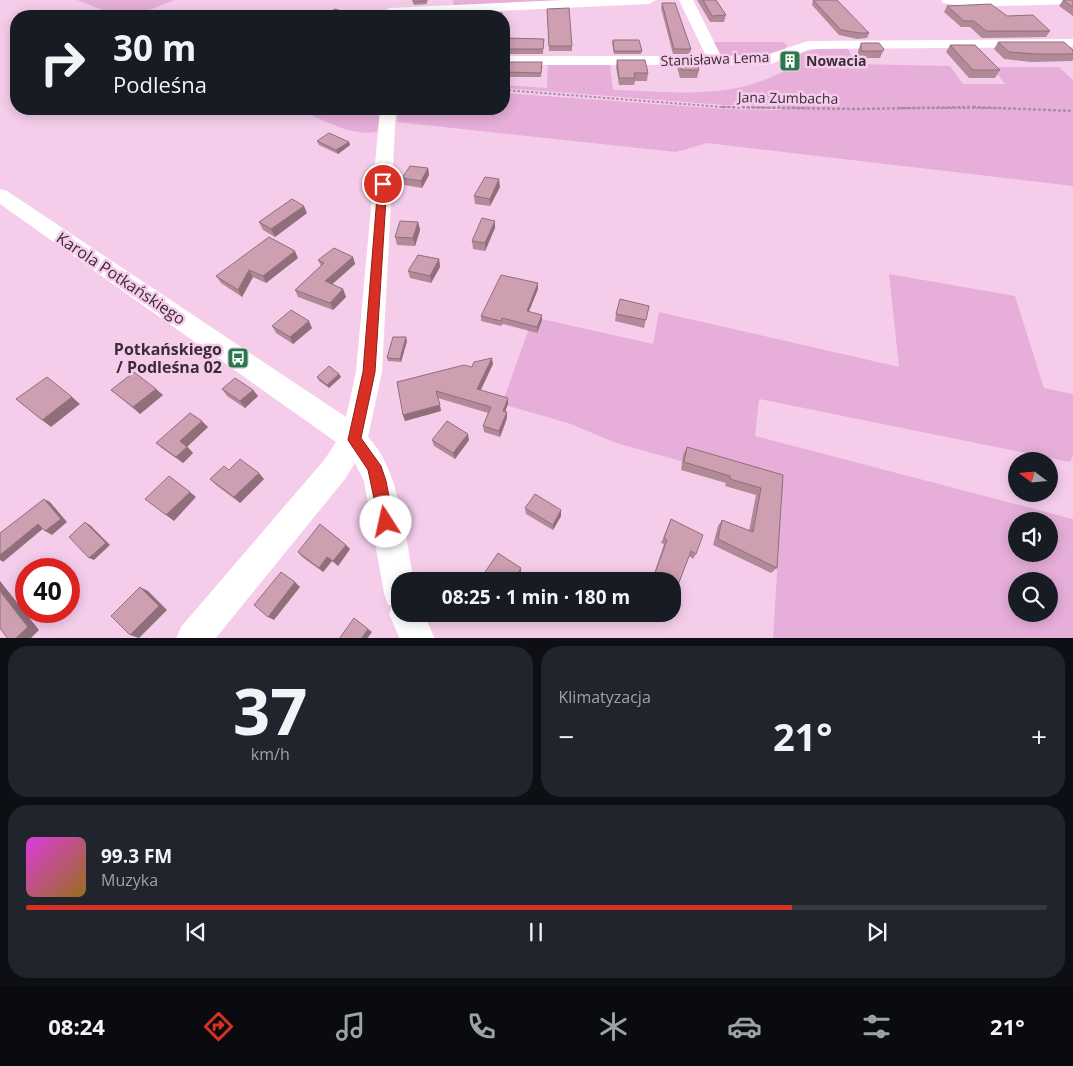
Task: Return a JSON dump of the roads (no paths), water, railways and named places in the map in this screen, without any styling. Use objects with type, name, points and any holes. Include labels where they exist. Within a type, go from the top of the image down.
[{"type":"street","points":[[389,10],[649,0]]},
{"type":"street","points":[[686,0],[716,61]]},
{"type":"street","points":[[948,0],[969,3],[1073,0]]},
{"type":"street","name":"Stanisława Lema","points":[[510,61],[768,60],[808,45],[1073,43]]},
{"type":"street","points":[[193,638],[335,469],[354,440],[369,372],[388,115]]},
{"type":"street","name":"Karola Potkańskiego","points":[[0,195],[333,423],[354,440],[374,466],[379,481],[396,572]]},
{"type":"street","points":[[410,622],[418,638]]},
{"type":"place","name":"Nowacia","points":[[790,61]]},
{"type":"place","name":"Potkańskiego / Podleśna 02","points":[[238,358]]}]
